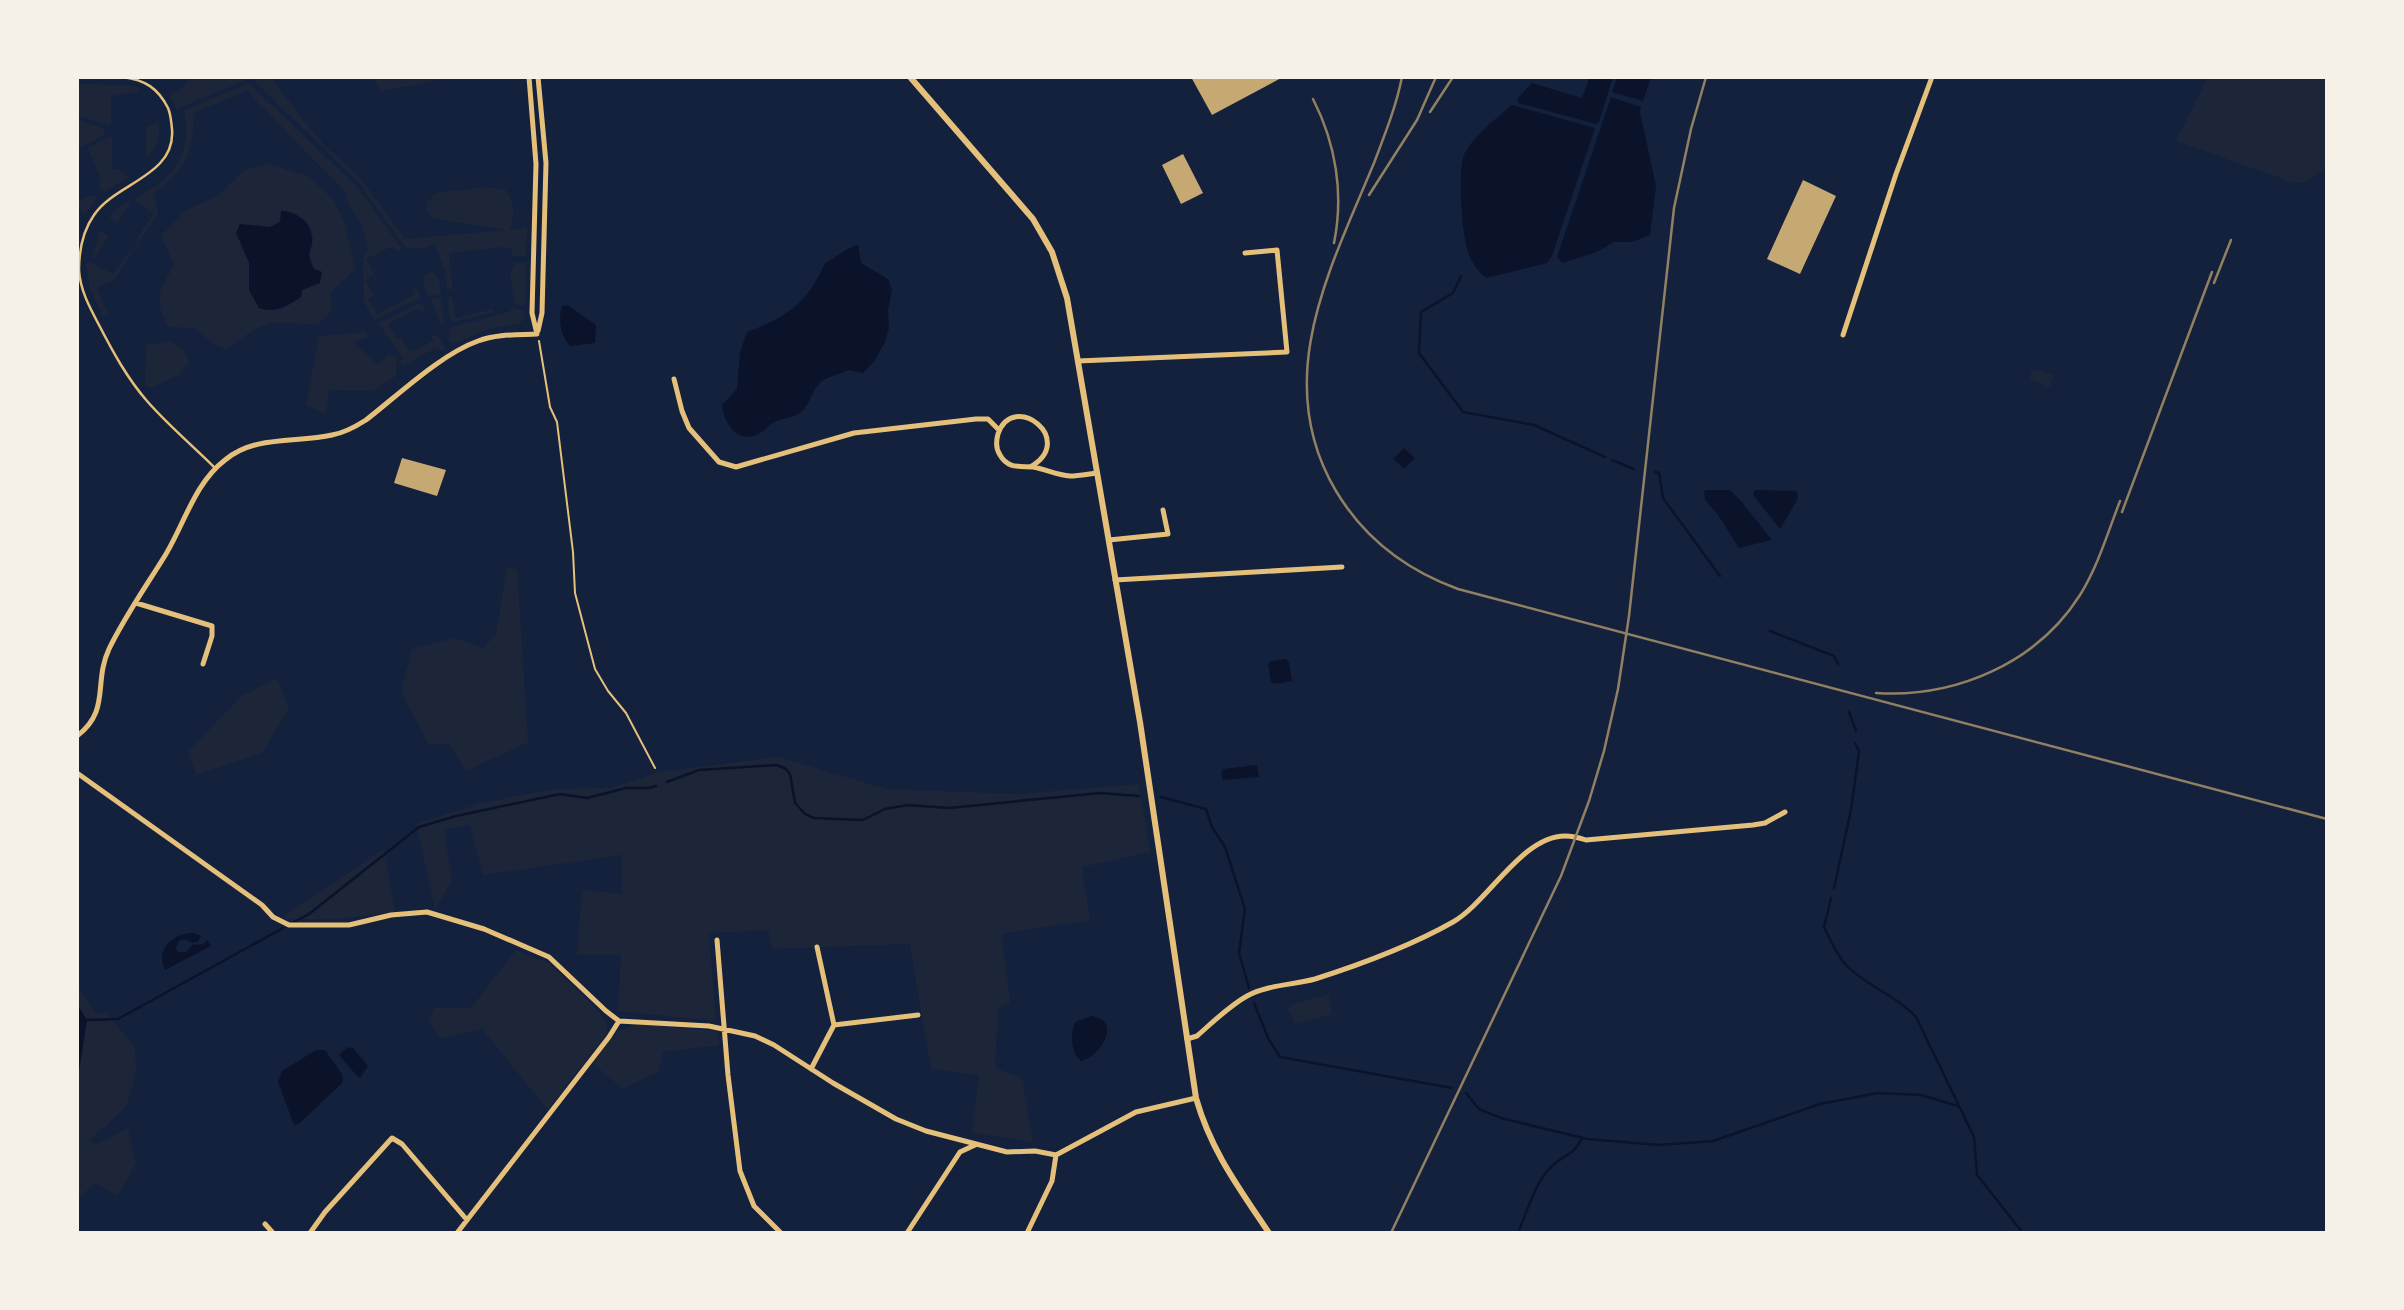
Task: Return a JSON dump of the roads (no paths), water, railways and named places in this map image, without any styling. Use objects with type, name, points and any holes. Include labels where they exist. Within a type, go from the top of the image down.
[{"type":"street","points":[[528,77],[536,164],[532,313],[537,334]]},
{"type":"street","points":[[537,334],[542,313],[546,163],[538,77]]},
{"type":"street","points":[[910,77],[1017,199],[1044,235],[1059,270],[1067,298],[1109,540],[1153,806],[1196,1098],[1204,1127],[1213,1145],[1269,1233]]},
{"type":"street","points":[[1843,335],[1896,174],[1932,77]]},
{"type":"street","points":[[1078,361],[1287,352],[1277,250],[1245,253]]},
{"type":"street","points":[[77,736],[96,715],[105,659],[192,502],[215,468],[253,445],[335,435],[352,428],[454,352],[477,341],[499,336],[537,334]]},
{"type":"street","points":[[674,379],[689,428],[719,462],[736,467],[854,433],[976,419],[988,419],[999,430]]},
{"type":"street","points":[[1030,467],[1043,456],[1047,440],[1045,432],[1034,420],[1018,417],[1004,424],[996,440],[1000,457],[1011,466],[1030,467],[1070,476],[1097,473]]},
{"type":"street","points":[[1043,456],[1052,471]]},
{"type":"street","points":[[1109,540],[1168,534],[1163,510]]},
{"type":"street","points":[[1115,580],[1342,568]]},
{"type":"street","points":[[136,603],[212,626],[212,636],[203,664]]},
{"type":"street","points":[[77,773],[262,905],[273,917],[289,925],[349,925],[391,915],[427,912],[484,929],[549,957],[620,1021],[726,1029],[755,1036],[896,1119],[926,1131],[1007,1152],[1035,1151],[1056,1154],[1136,1112],[1196,1098]]},
{"type":"street","points":[[1187,1039],[1197,1036],[1249,995],[1357,964],[1406,947],[1439,930],[1457,920],[1526,854],[1549,839],[1566,836],[1587,839],[1624,837],[1753,825],[1765,823],[1785,811]]},
{"type":"street","points":[[718,940],[728,1075],[740,1171],[754,1206],[781,1233]]},
{"type":"street","points":[[811,1069],[834,1025],[817,947]]},
{"type":"street","points":[[834,1025],[918,1015]]},
{"type":"street","points":[[457,1233],[620,1021]]},
{"type":"street","points":[[310,1233],[325,1212],[392,1138],[402,1144],[467,1220]]},
{"type":"street","points":[[907,1233],[960,1152],[975,1145]]},
{"type":"street","points":[[1027,1233],[1052,1181],[1056,1154]]},
{"type":"street","points":[[265,1224],[273,1233]]},
{"type":"lane","points":[[81,77],[112,77]]},
{"type":"lane","points":[[123,77],[137,79],[162,96],[171,113],[173,134],[164,160],[106,201],[94,213],[84,233],[79,274],[84,293],[116,358],[130,379],[148,402],[215,468]]},
{"type":"waterway","points":[[1461,276],[1453,293],[1421,312],[1419,353],[1463,412],[1534,425],[1605,457]]},
{"type":"waterway","points":[[1612,460],[1634,469]]},
{"type":"waterway","points":[[1655,472],[1659,473],[1663,498],[1720,576]]},
{"type":"waterway","points":[[1770,631],[1834,656],[1838,664]]},
{"type":"waterway","points":[[1849,712],[1856,731]]},
{"type":"waterway","points":[[1834,888],[1851,810],[1859,751],[1855,743]]},
{"type":"waterway","points":[[667,782],[699,770],[777,765],[790,774],[795,803],[805,814],[814,818],[863,820],[885,809],[908,805],[949,808],[1100,793],[1139,796]]},
{"type":"waterway","points":[[292,923],[309,914],[419,827],[456,816],[560,794],[587,798],[626,788],[656,786]]},
{"type":"waterway","points":[[1161,797],[1206,809],[1212,827],[1225,847],[1245,909],[1239,953],[1249,988]]},
{"type":"waterway","points":[[1831,898],[1824,927],[1836,952],[1854,972],[1916,1017],[1974,1137],[1977,1175],[2023,1233]]},
{"type":"waterway","points":[[87,1020],[118,1019],[283,928]]},
{"type":"waterway","points":[[1254,1003],[1269,1040],[1280,1057],[1452,1088]]},
{"type":"waterway","points":[[1466,1093],[1479,1109],[1501,1118],[1587,1139],[1659,1145],[1713,1141],[1820,1104],[1878,1093],[1921,1095],[1958,1106]]},
{"type":"waterway","points":[[1518,1233],[1544,1175],[1554,1164],[1572,1152],[1582,1138]]},
{"type":"railway","points":[[1402,77],[1386,131],[1325,284],[1307,366],[1308,408],[1317,449],[1336,491],[1373,538],[1404,562],[1458,589],[2327,819]]},
{"type":"railway","points":[[1369,195],[1417,120],[1436,77]]},
{"type":"railway","points":[[1430,112],[1453,77]]},
{"type":"railway","points":[[1391,1233],[1561,876],[1604,751],[1618,689],[1629,616],[1674,208],[1691,129],[1706,77]]},
{"type":"railway","points":[[1313,99],[1327,134],[1336,170],[1338,206],[1334,243]]},
{"type":"railway","points":[[2214,283],[2231,240]]},
{"type":"railway","points":[[2122,512],[2212,272]]},
{"type":"railway","points":[[1876,693],[1906,693],[1964,682],[2018,657],[2041,640],[2062,619],[2080,595],[2102,549],[2120,501]]}]
